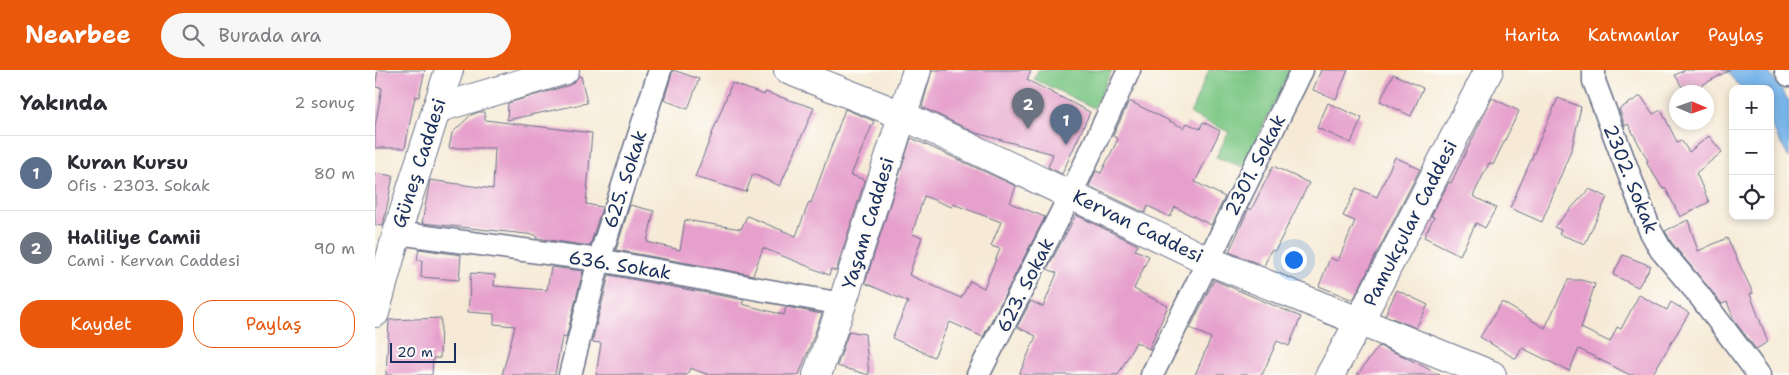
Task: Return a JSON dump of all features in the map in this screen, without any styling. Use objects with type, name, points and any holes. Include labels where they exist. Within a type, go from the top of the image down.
[{"type":"street","name":"Güneş Caddesi","points":[[375,313],[397,232],[449,70]]},
{"type":"street","points":[[436,109],[565,70]]},
{"type":"street","name":"625. Sokak","points":[[570,375],[599,260],[660,70]]},
{"type":"street","name":"Kervan Caddesi","points":[[788,70],[902,115],[1207,260],[1492,375]]},
{"type":"street","name":"Yaşam Caddesi","points":[[817,375],[842,304],[917,70]]},
{"type":"street","name":"623. Sokak","points":[[978,375],[1071,194],[1129,70]]},
{"type":"street","name":"2301. Sokak","points":[[1152,375],[1302,70]]},
{"type":"street","name":"Pamukçular Caddesi","points":[[1330,375],[1489,70]]},
{"type":"street","name":"2302. Sokak","points":[[1594,70],[1594,81],[1650,230],[1661,250],[1699,294],[1759,375]]},
{"type":"street","points":[[1786,70],[1789,75]]},
{"type":"street","name":"636. Sokak","points":[[397,232],[599,260],[842,304]]},
{"type":"green space","points":[[1038,70],[1112,70],[1094,108],[1034,79]]},
{"type":"green space","points":[[1209,70],[1290,70],[1243,167],[1216,157],[1229,132],[1190,114]]},
{"type":"water","points":[[1726,70],[1767,70],[1789,101],[1789,158],[1774,131],[1774,85],[1739,85]]},
{"type":"building","points":[[378,70],[425,70],[419,97],[415,96],[405,148],[375,148],[375,126],[382,88],[375,87]]},
{"type":"building","points":[[673,70],[699,79],[688,109],[664,100]]},
{"type":"building","points":[[932,70],[1031,70],[1027,80],[1090,112],[1062,174],[1048,167],[1053,154],[976,133],[922,107]]},
{"type":"building","points":[[1321,70],[1348,70],[1336,99],[1313,90]]},
{"type":"building","points":[[1685,70],[1730,70],[1702,85],[1681,85],[1675,75]]},
{"type":"building","points":[[1393,74],[1423,88],[1411,116],[1380,101]]},
{"type":"building","points":[[581,76],[587,103],[507,120],[508,103],[570,85]]},
{"type":"building","points":[[732,83],[764,95],[765,92],[814,108],[780,186],[753,174],[746,192],[695,177]]},
{"type":"building","points":[[1641,96],[1653,114],[1661,110],[1669,130],[1671,130],[1677,142],[1681,140],[1689,152],[1709,136],[1722,152],[1696,173],[1709,202],[1680,217],[1665,187],[1663,189],[1646,162],[1648,161],[1628,124],[1625,126],[1619,109]]},
{"type":"building","points":[[1492,98],[1519,111],[1493,165],[1489,163],[1473,196],[1496,208],[1485,228],[1476,223],[1460,255],[1424,237],[1434,217],[1431,216],[1449,182],[1451,183]]},
{"type":"building","points":[[1558,98],[1581,107],[1572,148],[1542,222],[1510,208]]},
{"type":"building","points":[[1129,101],[1184,128],[1187,123],[1200,129],[1203,122],[1220,131],[1195,182],[1225,197],[1211,225],[1175,207],[1170,217],[1148,206],[1145,213],[1089,186],[1096,171],[1101,173],[1118,139],[1113,136]]},
{"type":"building","points":[[1328,103],[1362,118],[1351,143],[1317,128]]},
{"type":"building","points":[[845,109],[874,121],[851,175],[865,180],[836,271],[831,269],[829,275],[763,248],[753,275],[616,250],[630,205],[654,211],[647,242],[680,250],[685,220],[741,229],[747,216],[796,236],[809,202],[811,203]]},
{"type":"building","points":[[485,112],[485,120],[592,133],[586,204],[602,207],[590,246],[536,238],[536,235],[422,223],[430,180],[493,189],[495,148],[449,148],[452,133],[471,115]]},
{"type":"building","points":[[911,138],[1016,186],[1010,203],[1045,217],[983,337],[950,322],[934,357],[892,338],[908,302],[865,283]],"holes":[[[924,196],[952,207],[953,204],[1001,222],[991,246],[1000,249],[984,288],[970,281],[961,298],[909,275],[922,237],[912,234]]]},
{"type":"building","points":[[1395,157],[1420,169],[1353,300],[1319,286],[1330,258],[1338,261],[1355,221],[1343,216],[1356,188],[1377,197]]},
{"type":"building","points":[[1273,166],[1309,183],[1275,251],[1271,250],[1264,266],[1229,252],[1249,208],[1251,210]]},
{"type":"building","points":[[375,173],[393,176],[383,226],[375,225]]},
{"type":"building","points":[[1589,189],[1607,197],[1585,244],[1559,234],[1561,230],[1554,227]]},
{"type":"building","points":[[1076,215],[1138,245],[1135,250],[1149,256],[1134,289],[1168,306],[1149,349],[1136,342],[1118,375],[1019,375],[1036,336],[1017,327],[1031,301],[1043,307],[1057,273],[1047,269]]},
{"type":"building","points":[[1688,220],[1698,251],[1727,238],[1753,293],[1750,294],[1768,342],[1756,349],[1735,322],[1727,302],[1722,304],[1672,243],[1665,231]]},
{"type":"building","points":[[419,249],[461,255],[459,280],[421,277],[422,260],[417,260]]},
{"type":"building","points":[[1623,255],[1651,266],[1638,287],[1613,275]]},
{"type":"building","points":[[551,267],[583,271],[566,338],[562,337],[555,375],[502,375],[515,326],[494,324],[494,314],[468,312],[471,273],[495,275],[494,286],[547,290]]},
{"type":"building","points":[[609,275],[744,300],[742,304],[784,315],[786,307],[822,314],[799,375],[709,375],[690,368],[687,375],[596,375],[601,343],[592,342]]},
{"type":"building","points":[[1214,280],[1301,317],[1289,346],[1277,341],[1262,375],[1195,375],[1211,338],[1190,328]]},
{"type":"building","points":[[1568,280],[1581,280],[1595,284],[1581,328],[1610,342],[1617,327],[1621,329],[1639,295],[1667,310],[1671,302],[1689,313],[1652,375],[1630,375],[1579,349],[1569,371],[1522,348],[1516,359],[1480,337],[1502,302],[1545,328]]},
{"type":"building","points":[[1397,290],[1428,305],[1416,328],[1385,315]]},
{"type":"building","points":[[441,318],[440,358],[433,358],[432,375],[386,375],[389,320]]},
{"type":"building","points":[[849,331],[865,334],[869,375],[837,366]]},
{"type":"building","points":[[1379,346],[1403,356],[1440,375],[1357,375]]},
{"type":"place","name":"Haliliye Camii","points":[[1028,129]]},
{"type":"place","name":"Kuran Kursu","points":[[1066,145]]}]
